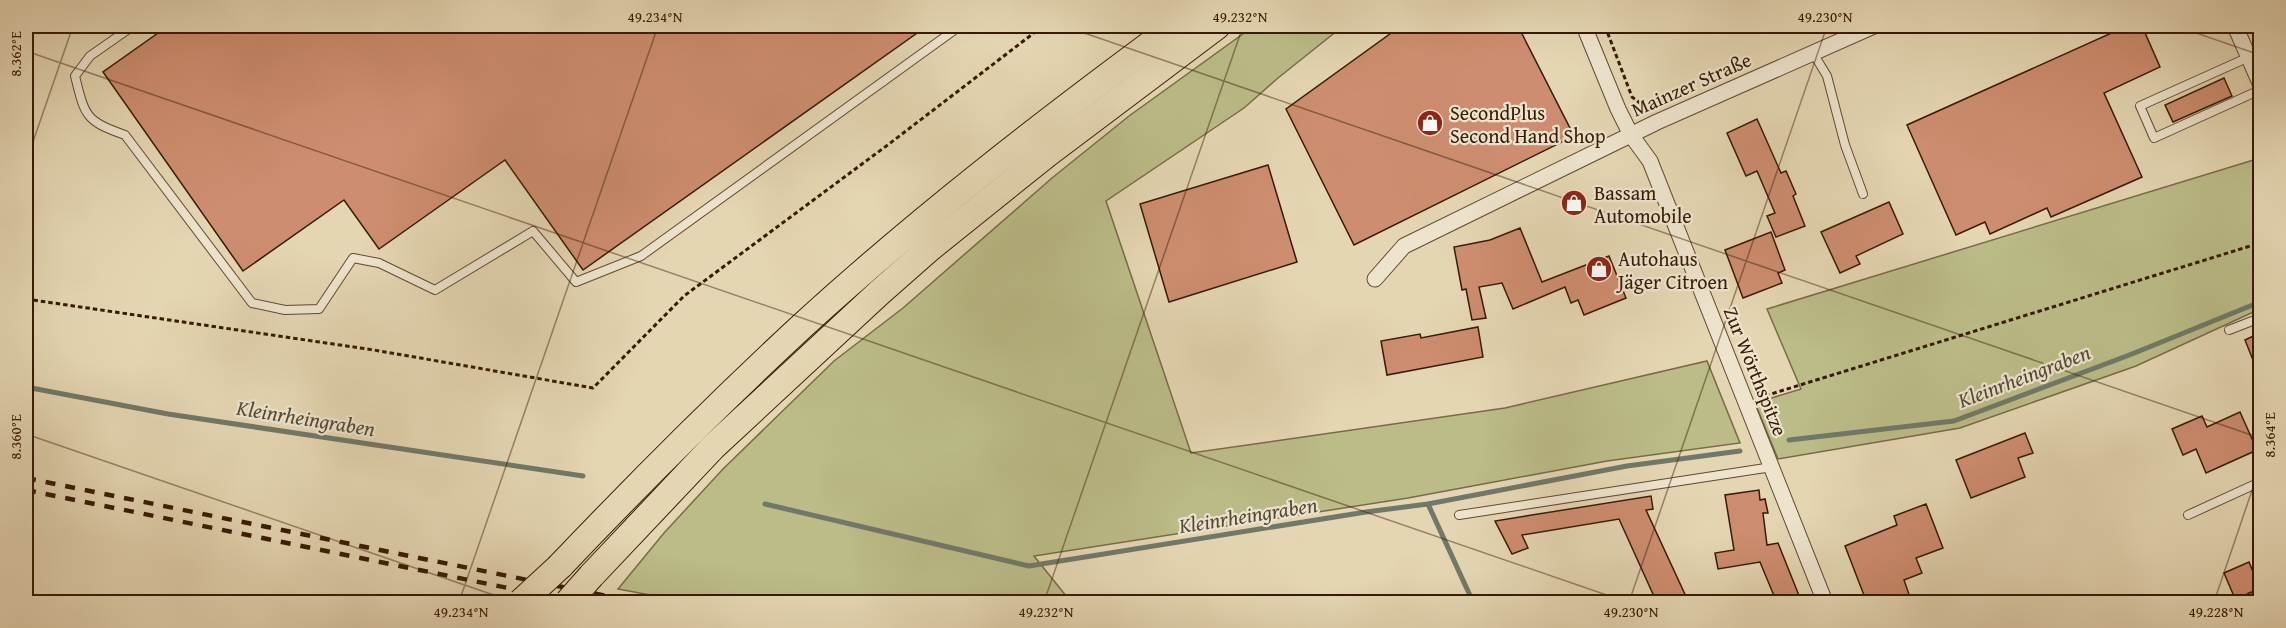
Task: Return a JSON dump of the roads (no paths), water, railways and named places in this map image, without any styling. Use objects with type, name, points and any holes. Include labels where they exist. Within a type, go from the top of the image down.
[{"type":"highway","points":[[520,603],[560,566],[643,480],[831,301],[980,175],[1175,26]]},
{"type":"highway","points":[[568,603],[713,447],[880,292],[1038,161],[1217,26]]},
{"type":"highway","points":[[535,603],[560,566]]},
{"type":"street","name":"Zur Wörthspitze","points":[[1584,26],[1631,135],[1650,161],[1825,603]]},
{"type":"street","name":"Mainzer Straße","points":[[1375,279],[1404,246],[1631,135],[1813,53],[1842,32],[1875,26]]},
{"type":"street","points":[[2235,26],[2260,83]]},
{"type":"street","points":[[2253,603],[2260,599]]},
{"type":"lane","points":[[133,26],[90,56],[75,76],[84,111],[101,127],[125,135],[252,303],[285,310],[319,309],[353,258],[379,263],[435,290],[532,231],[576,282],[609,270],[641,256],[960,26]]},
{"type":"lane","points":[[1813,53],[1827,76],[1845,145],[1863,194]]},
{"type":"lane","points":[[2249,57],[2140,106],[2154,138],[2260,90]]},
{"type":"lane","points":[[2229,330],[2260,318]]},
{"type":"lane","points":[[1459,515],[1772,467]]},
{"type":"lane","points":[[2188,515],[2260,482]]},
{"type":"waterway","name":"Kleinrheingraben","points":[[1789,440],[1954,421],[2132,354],[2260,302]]},
{"type":"waterway","name":"Kleinrheingraben","points":[[26,387],[168,414],[583,476]]},
{"type":"waterway","name":"Kleinrheingraben","points":[[765,504],[1029,566],[1428,504],[1627,466],[1740,451]]},
{"type":"waterway","points":[[1428,504],[1473,602]]},
{"type":"railway","points":[[26,478],[636,602]]},
{"type":"railway","points":[[26,490],[577,602]]},
{"type":"place","name":"SecondPlus Second Hand Shop","points":[[1430,123]]},
{"type":"place","name":"Bassam Automobile","points":[[1574,203]]},
{"type":"place","name":"Autohaus Jäger Citroen","points":[[1599,269]]}]
